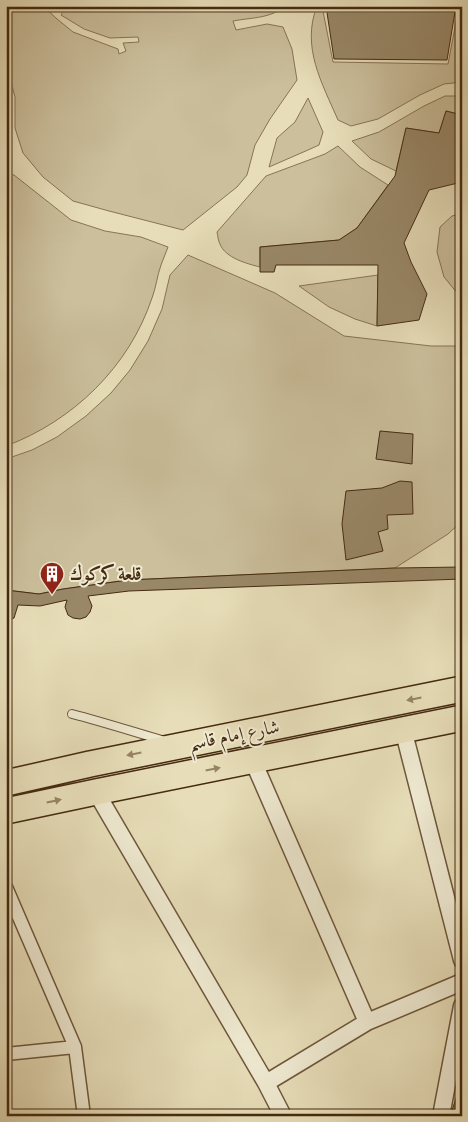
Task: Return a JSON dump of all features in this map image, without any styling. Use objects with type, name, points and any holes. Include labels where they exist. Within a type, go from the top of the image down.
[{"type":"main road","name":"شارع إمام قاسم","points":[[6,783],[90,764],[462,689]]},
{"type":"main road","name":"شارع إمام قاسم","points":[[6,811],[462,718]]},
{"type":"street","points":[[403,729],[462,960]]},
{"type":"street","points":[[253,761],[367,1022]]},
{"type":"street","points":[[96,792],[266,1083],[283,1116]]},
{"type":"street","points":[[6,887],[75,1047],[84,1116]]},
{"type":"street","points":[[266,1083],[367,1022],[462,982]]},
{"type":"street","points":[[441,1116],[462,1006]]},
{"type":"street","points":[[6,1054],[75,1047]]},
{"type":"lane","points":[[72,714],[179,746]]},
{"type":"shaded area","points":[[10,6],[43,6],[73,32],[118,49],[119,54],[126,51],[123,43],[139,42],[138,37],[110,38],[84,29],[61,15],[66,6],[287,6],[267,15],[233,21],[236,30],[267,24],[283,27],[292,49],[297,80],[270,119],[255,145],[247,175],[237,187],[183,230],[109,211],[73,201],[43,177],[23,153],[15,128],[15,97],[6,64],[6,17]]},
{"type":"shaded area","points":[[317,6],[322,6],[333,62],[448,64],[459,6],[461,6],[459,50],[462,56],[462,82],[444,84],[420,95],[378,119],[351,126],[338,120],[320,78],[312,50],[311,36]]},
{"type":"shaded area","points":[[445,96],[462,96],[462,115],[446,111],[439,133],[406,128],[396,171],[371,159],[352,141],[379,132]]},
{"type":"shaded area","points":[[308,98],[323,132],[319,145],[269,167],[277,138],[295,122]]},
{"type":"shaded area","points":[[338,146],[360,167],[388,185],[357,228],[339,240],[260,247],[260,267],[237,260],[223,249],[217,232],[266,176],[325,154]]},
{"type":"shaded area","points":[[6,173],[14,175],[71,220],[105,231],[141,237],[168,247],[142,323],[129,347],[113,369],[96,389],[54,422],[6,446]]},
{"type":"shaded area","points":[[462,213],[462,296],[458,294],[444,277],[437,252],[440,227],[452,216]]},
{"type":"shaded area","points":[[188,255],[275,293],[344,336],[431,346],[462,346],[462,521],[448,534],[395,568],[128,580],[39,594],[6,590],[6,459],[32,450],[57,437],[86,416],[111,393],[130,370],[148,341],[162,309],[170,275]]},
{"type":"shaded area","points":[[378,275],[377,326],[355,319],[329,307],[299,286]]},
{"type":"building","points":[[326,6],[456,6],[447,60],[334,59]]},
{"type":"building","points":[[446,111],[462,115],[462,182],[429,190],[404,243],[427,294],[419,320],[377,326],[378,265],[276,265],[274,272],[260,272],[260,247],[339,240],[357,228],[395,176],[406,128],[439,133]]},
{"type":"building","points":[[380,431],[413,434],[412,464],[376,459]]},
{"type":"building","points":[[400,481],[412,482],[413,514],[387,515],[388,529],[378,532],[383,551],[346,560],[342,524],[346,491],[382,488]]},
{"type":"building","name":"قلعة كركوك","points":[[462,567],[462,579],[129,591],[88,596],[92,606],[90,612],[86,617],[80,619],[68,615],[65,607],[67,600],[40,606],[18,605],[14,618],[6,622],[6,590],[39,594],[128,580],[395,568]]},
{"type":"building","points":[[462,1059],[462,1116],[450,1116],[461,1084],[454,1082]]},
{"type":"place","name":"قلعة كركوك","points":[[52,595]]}]
